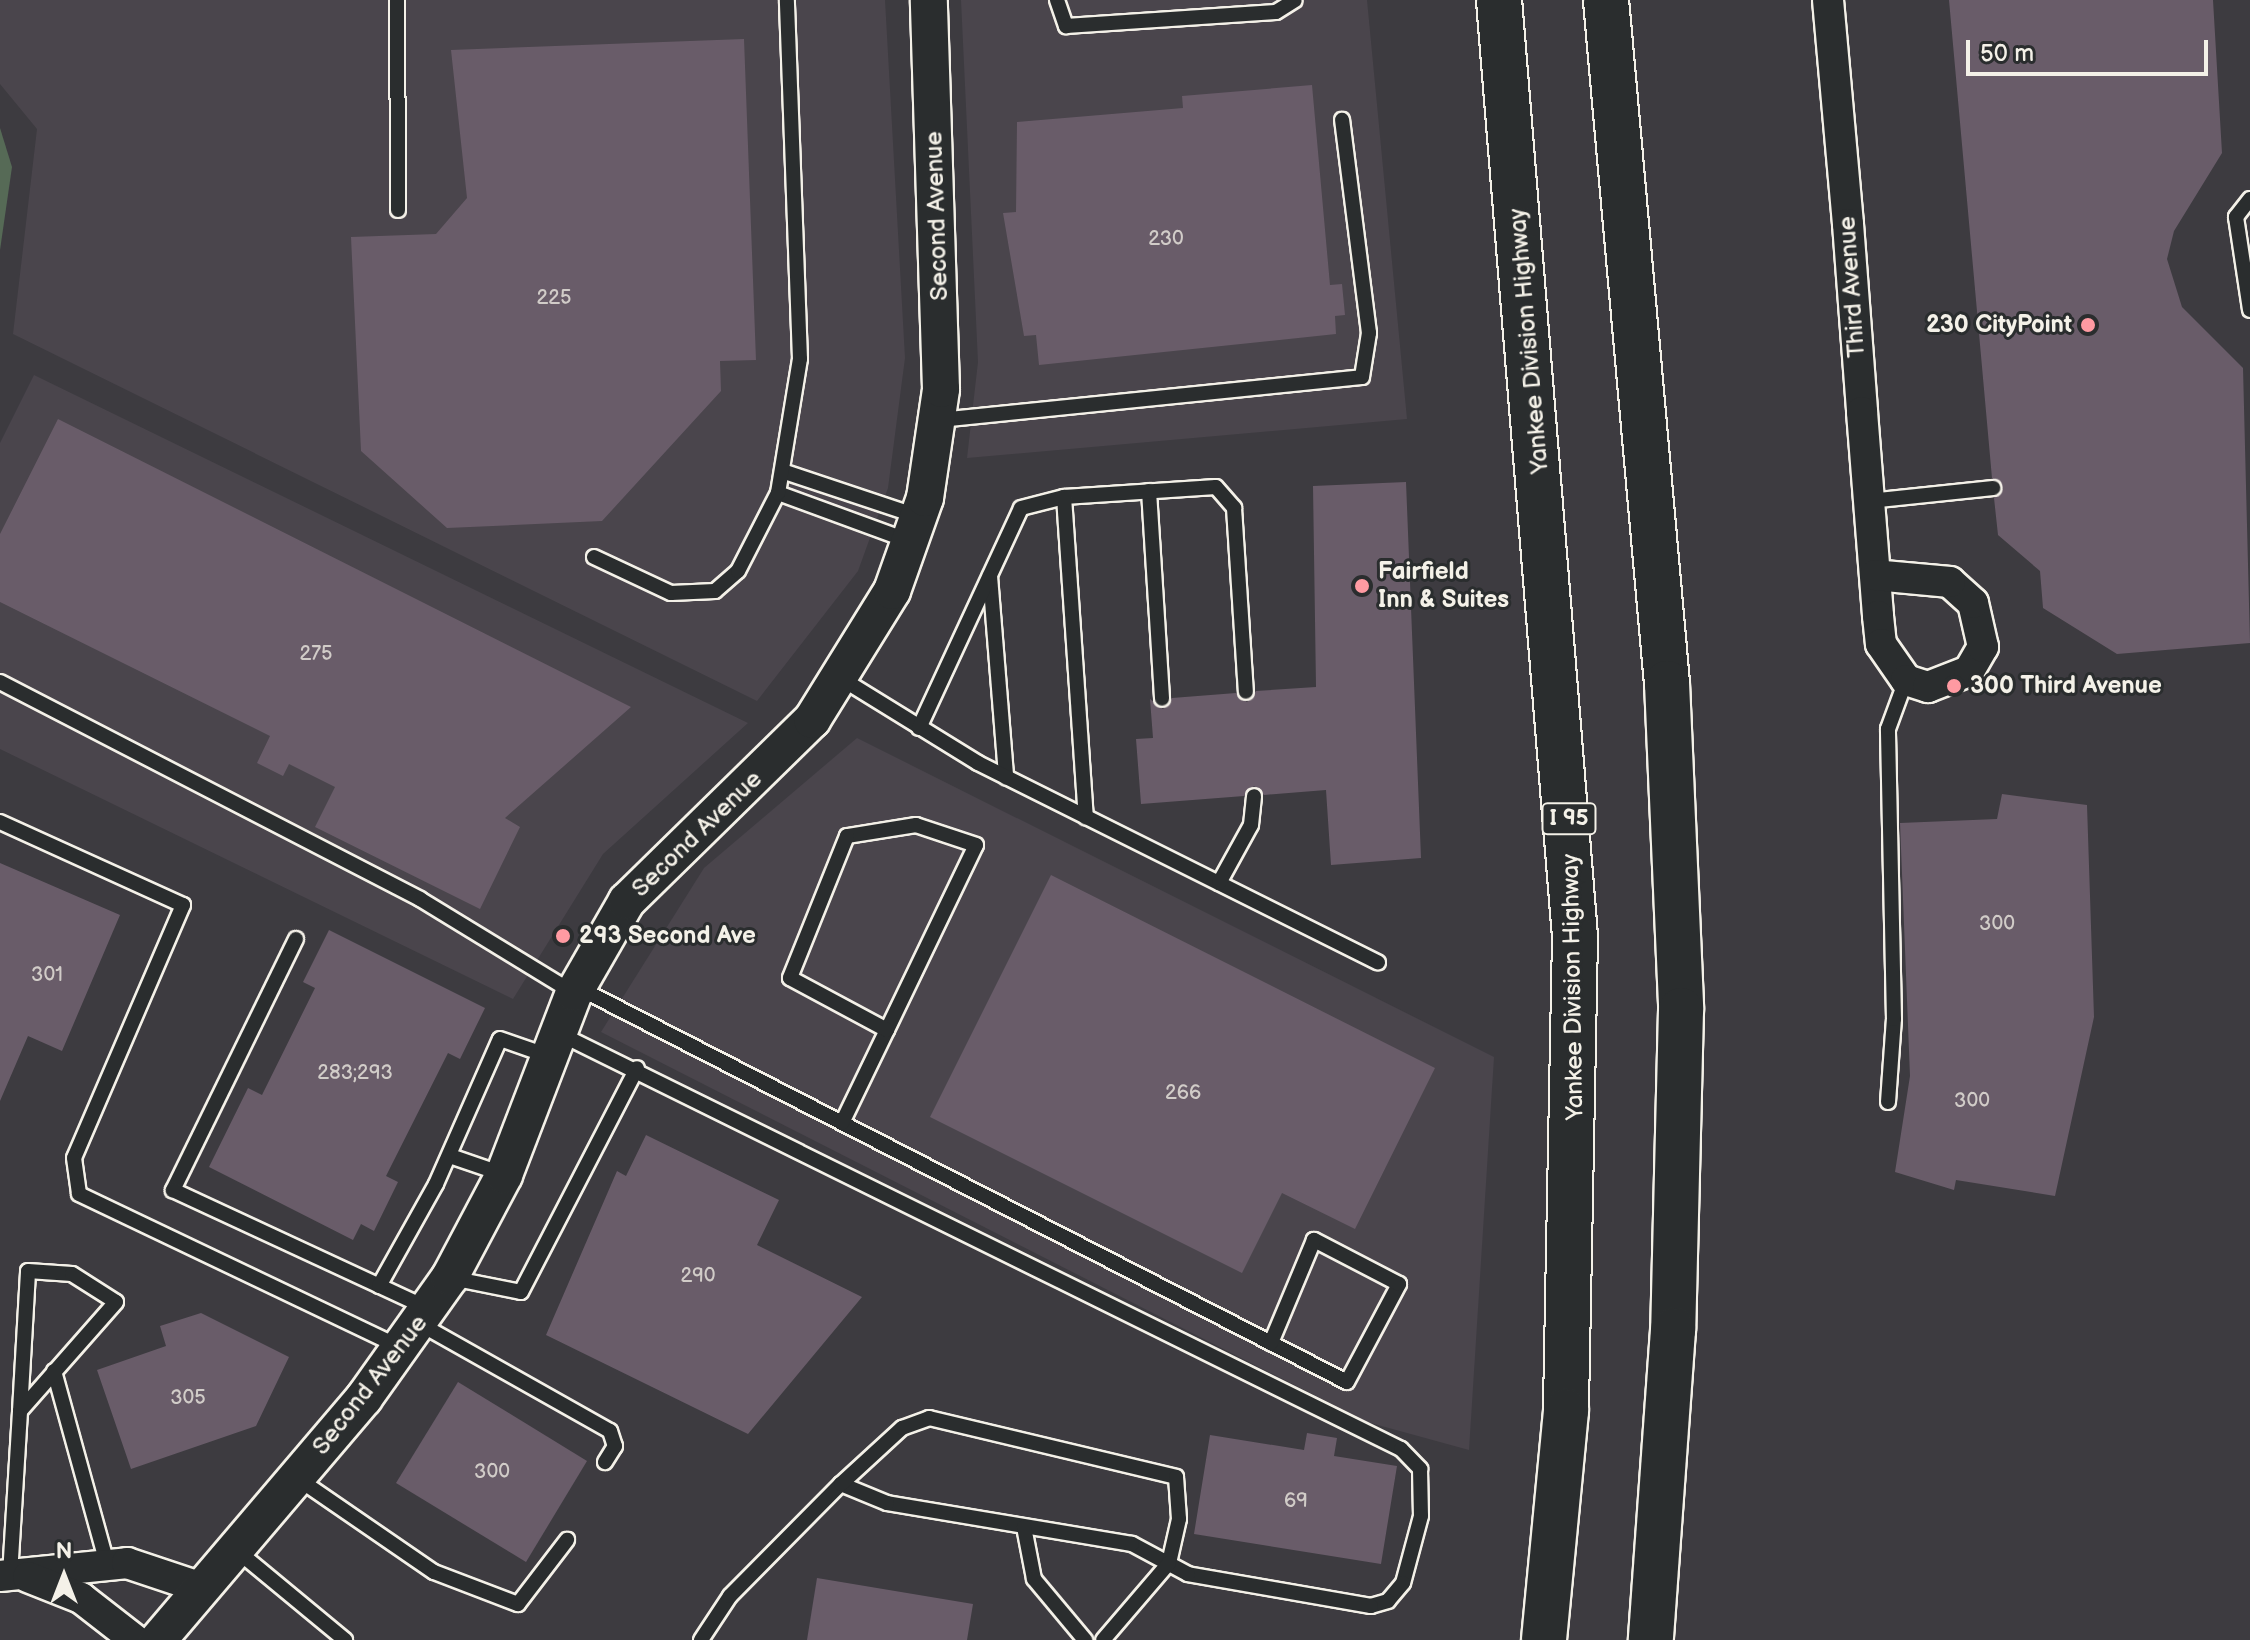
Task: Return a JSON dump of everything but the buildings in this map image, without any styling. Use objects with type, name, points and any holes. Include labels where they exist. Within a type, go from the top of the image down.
[{"type":"highway","name":"Yankee Division Highway","points":[[1499,0],[1575,937],[1566,1411],[1544,1640]]},
{"type":"highway","points":[[1606,0],[1667,683],[1680,981],[1673,1345],[1651,1640]]},
{"type":"street","name":"Second Avenue","points":[[158,1640],[297,1477],[417,1327],[450,1277],[504,1175],[575,990],[641,885],[792,741],[842,679],[916,529],[939,420],[929,0]]},
{"type":"street","name":"Third Avenue","points":[[1828,0],[1881,644],[1906,680]]},
{"type":"street","points":[[1875,575],[1950,582],[1973,603],[1982,626],[1983,647],[1969,671],[1928,687],[1906,680]]},
{"type":"street","points":[[5,1576],[107,1563],[162,1570],[202,1588]]},
{"type":"street","points":[[5,1576],[65,1588],[135,1640]]},
{"type":"lane","points":[[397,0],[398,210]]},
{"type":"lane","points":[[594,557],[671,593],[715,591],[738,571],[778,493],[785,472],[800,359],[787,0]]},
{"type":"lane","points":[[1057,0],[1066,26],[1276,12],[1295,0]]},
{"type":"lane","points":[[939,420],[1362,377],[1369,333],[1342,120]]},
{"type":"lane","points":[[2250,199],[2236,217],[2250,310]]},
{"type":"lane","points":[[785,472],[916,529]]},
{"type":"lane","points":[[919,728],[1021,508],[1064,497],[1216,487],[1234,508],[1246,692]]},
{"type":"lane","points":[[1869,501],[1993,488]]},
{"type":"lane","points":[[1149,491],[1162,699]]},
{"type":"lane","points":[[778,493],[916,529]]},
{"type":"lane","points":[[1064,497],[1086,817]]},
{"type":"lane","points":[[990,571],[1006,777]]},
{"type":"lane","points":[[842,679],[919,728],[1006,777],[1378,962]]},
{"type":"lane","points":[[1888,1102],[1894,1019],[1888,729],[1906,680]]},
{"type":"lane","points":[[0,682],[420,899],[575,990],[1347,1382],[1399,1284],[1314,1240],[1271,1343]]},
{"type":"lane","points":[[1219,883],[1251,825],[1254,796]]},
{"type":"lane","points":[[0,822],[183,905],[74,1158],[79,1194],[417,1327],[610,1431],[615,1446],[605,1462]]},
{"type":"lane","points":[[842,1123],[887,1030],[976,845],[916,825],[847,836],[790,978],[887,1030]]},
{"type":"lane","points":[[296,939],[173,1190],[379,1286],[417,1327]]},
{"type":"lane","points":[[379,1286],[450,1156],[500,1039],[553,1044],[637,1068],[1401,1449],[1420,1469],[1418,1539],[1403,1583],[1380,1605],[1200,1577],[1132,1544],[873,1500],[841,1484]]},
{"type":"lane","points":[[450,1277],[521,1292],[637,1068]]},
{"type":"lane","points":[[450,1156],[504,1175]]},
{"type":"lane","points":[[5,1576],[20,1411],[28,1271],[72,1274],[116,1302],[20,1411]]},
{"type":"lane","points":[[54,1371],[107,1563]]},
{"type":"lane","points":[[701,1640],[730,1596],[841,1484],[902,1428],[929,1418],[1164,1468],[1181,1491],[1169,1563],[1103,1640]]},
{"type":"lane","points":[[297,1477],[434,1572],[518,1604],[567,1540]]},
{"type":"lane","points":[[1024,1527],[1034,1579],[1085,1640]]},
{"type":"lane","points":[[235,1549],[345,1640]]},
{"type":"shaded area","points":[[0,0],[885,0],[905,358],[888,488],[858,571],[757,701],[13,334],[37,129],[0,84]]},
{"type":"shaded area","points":[[961,0],[1367,0],[1407,419],[967,458],[978,362]]},
{"type":"shaded area","points":[[34,375],[748,723],[603,854],[513,999],[0,749],[0,443]]},
{"type":"shaded area","points":[[857,738],[1494,1057],[1469,1450],[1367,1422],[601,1032],[704,868]]},
{"type":"green space","points":[[0,128],[12,167],[0,250]]},
{"type":"place","name":"230 CityPoint","points":[[2088,325]]},
{"type":"place","name":"Fairfield Inn & Suites","points":[[1362,586]]},
{"type":"place","name":"300 Third Avenue","points":[[1954,686]]},
{"type":"place","name":"293 Second Ave","points":[[563,936]]}]
